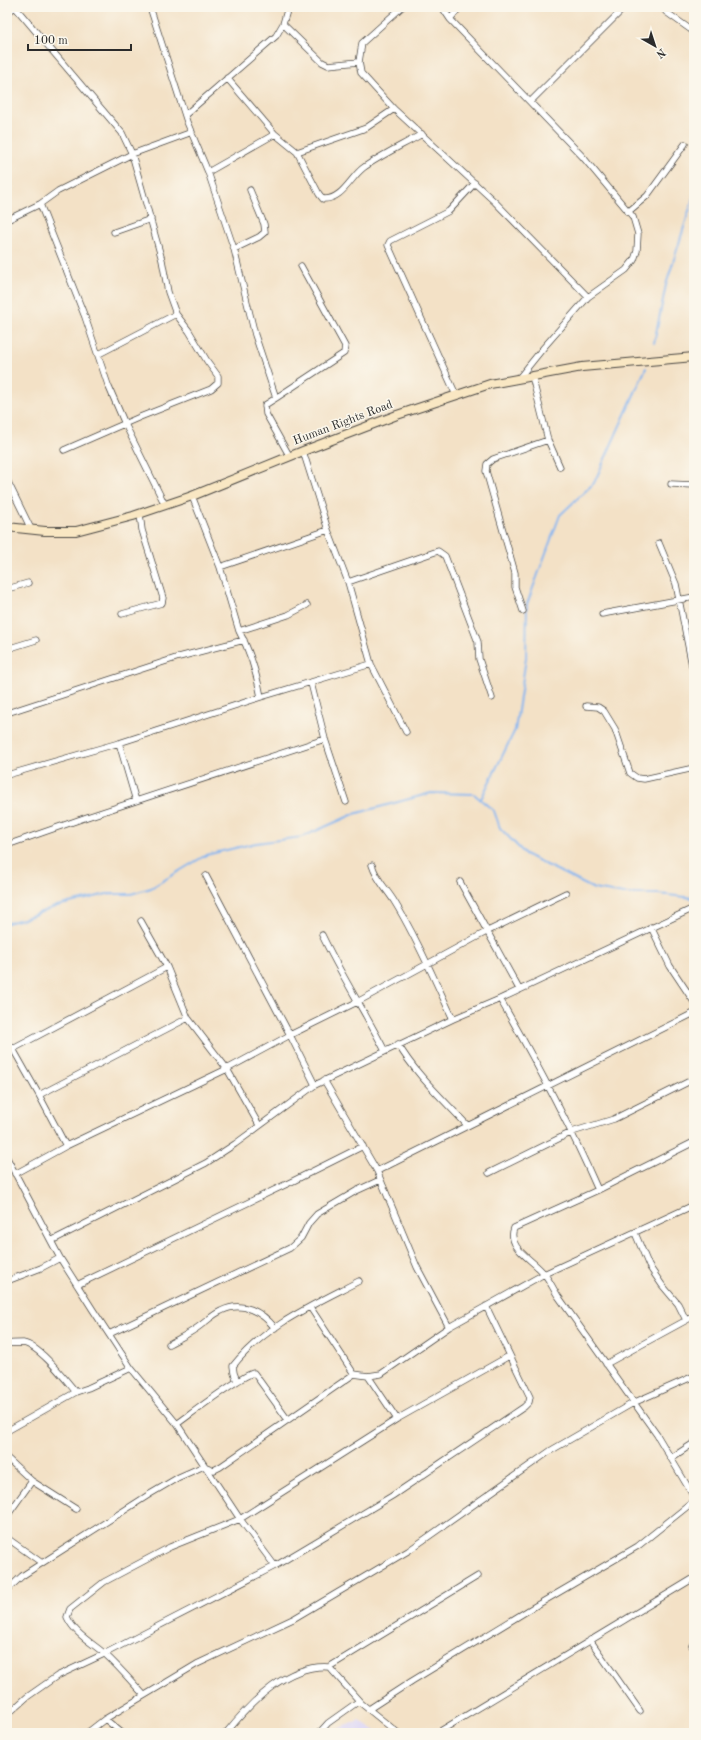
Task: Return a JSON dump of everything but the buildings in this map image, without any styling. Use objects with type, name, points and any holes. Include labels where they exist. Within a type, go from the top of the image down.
[{"type":"street","points":[[7,14],[15,7],[122,133],[132,154],[152,219],[168,292],[176,314],[189,331],[218,376],[218,383],[211,389],[64,450]]},
{"type":"street","points":[[150,7],[187,122],[208,172],[234,249],[255,335],[276,398]]},
{"type":"street","points":[[185,115],[276,36],[283,24],[288,7]]},
{"type":"street","points":[[402,7],[362,43],[359,62],[361,73],[394,109],[495,202],[588,297]]},
{"type":"street","points":[[442,7],[450,19],[582,156],[633,217],[638,234],[637,250],[634,260],[626,270],[588,297],[519,378]]},
{"type":"street","points":[[450,19],[460,7]]},
{"type":"street","points":[[530,102],[626,7]]},
{"type":"street","points":[[663,7],[666,12],[694,32]]},
{"type":"street","points":[[283,24],[322,62],[328,65],[359,62]]},
{"type":"street","points":[[226,78],[275,134],[298,152],[319,194],[323,198],[330,199],[348,186],[355,176],[364,168],[422,134]]},
{"type":"street","points":[[298,152],[366,128],[394,109]]},
{"type":"street","points":[[7,220],[40,204],[58,191],[132,154],[192,132]]},
{"type":"street","points":[[208,172],[275,134]]},
{"type":"street","points":[[628,212],[647,196],[685,144]]},
{"type":"street","points":[[456,395],[388,245],[390,240],[449,211],[474,183]]},
{"type":"street","points":[[234,249],[259,237],[265,232],[264,224],[250,190]]},
{"type":"street","points":[[40,204],[99,354],[108,385],[125,424],[165,505]]},
{"type":"street","points":[[114,232],[152,219]]},
{"type":"street","points":[[290,457],[266,414],[265,405],[344,353],[344,346],[301,266]]},
{"type":"street","points":[[99,354],[176,314]]},
{"type":"street","name":"Human Rights Road","points":[[7,527],[45,531],[76,531],[140,514],[192,496],[302,451],[490,384],[582,367],[694,356]]},
{"type":"street","points":[[532,376],[548,440],[560,467]]},
{"type":"street","points":[[523,611],[515,587],[515,573],[486,471],[487,464],[493,459],[548,440]]},
{"type":"street","points":[[302,451],[328,530],[348,582],[371,664],[406,732]]},
{"type":"street","points":[[7,480],[31,529]]},
{"type":"street","points":[[671,484],[694,485]]},
{"type":"street","points":[[192,496],[220,567],[239,631],[244,640],[259,683],[261,697]]},
{"type":"street","points":[[122,614],[162,603],[163,598],[142,530],[140,514]]},
{"type":"street","points":[[220,567],[328,530]]},
{"type":"street","points":[[659,543],[676,584],[694,676]]},
{"type":"street","points":[[348,582],[438,551],[441,552],[445,556],[478,642],[479,659],[492,698]]},
{"type":"street","points":[[7,589],[28,583]]},
{"type":"street","points":[[602,614],[694,597]]},
{"type":"street","points":[[239,631],[288,615],[307,605]]},
{"type":"street","points":[[7,649],[36,640]]},
{"type":"street","points":[[7,713],[179,657],[244,640]]},
{"type":"street","points":[[7,776],[119,743],[261,697],[371,664]]},
{"type":"street","points":[[311,683],[326,739],[346,802]]},
{"type":"street","points":[[586,706],[598,707],[604,711],[615,729],[630,773],[637,778],[644,779],[694,768]]},
{"type":"street","points":[[7,845],[326,739]]},
{"type":"street","points":[[119,743],[136,801]]},
{"type":"street","points":[[372,865],[375,877],[394,901],[427,964],[453,1019]]},
{"type":"street","points":[[206,876],[315,1085]]},
{"type":"street","points":[[460,882],[519,989]]},
{"type":"street","points":[[15,1174],[66,1146],[227,1069],[290,1035],[359,1001],[488,931],[566,893]]},
{"type":"street","points":[[51,1241],[206,1163],[324,1080],[398,1044],[500,999],[694,908]]},
{"type":"street","points":[[141,921],[167,967],[188,1018],[227,1069],[259,1125]]},
{"type":"street","points":[[651,927],[670,966],[694,1002]]},
{"type":"street","points":[[322,935],[385,1051]]},
{"type":"street","points":[[13,1049],[167,967]]},
{"type":"street","points":[[500,999],[536,1062],[572,1132],[598,1190]]},
{"type":"street","points":[[377,1171],[694,1012]]},
{"type":"street","points":[[39,1095],[188,1018]]},
{"type":"street","points":[[7,1042],[13,1049],[66,1146]]},
{"type":"street","points":[[398,1044],[403,1053],[439,1096],[467,1125]]},
{"type":"street","points":[[489,1173],[572,1132],[614,1119],[694,1079]]},
{"type":"street","points":[[324,1080],[377,1171],[417,1267],[449,1327]]},
{"type":"street","points":[[694,1142],[598,1190],[514,1228],[512,1235],[514,1245],[544,1274],[634,1403],[671,1458],[694,1497]]},
{"type":"street","points":[[77,1285],[363,1146]]},
{"type":"street","points":[[7,1158],[9,1166],[15,1174],[60,1258],[131,1368],[177,1424],[240,1519],[275,1566]]},
{"type":"street","points":[[109,1334],[290,1248],[301,1238],[309,1223],[317,1214],[356,1191],[380,1180]]},
{"type":"street","points":[[7,1590],[22,1576],[179,1477],[204,1466],[214,1470],[220,1467],[354,1374],[368,1376],[381,1374],[449,1327],[544,1274],[694,1205]]},
{"type":"street","points":[[635,1233],[649,1266],[678,1304],[686,1320]]},
{"type":"street","points":[[7,1281],[41,1268],[60,1258]]},
{"type":"street","points":[[237,1381],[233,1366],[243,1353],[275,1328],[310,1307],[359,1281]]},
{"type":"street","points":[[7,1715],[27,1697],[57,1676],[104,1654],[275,1566],[392,1496],[524,1408],[529,1402],[530,1397],[486,1306]]},
{"type":"street","points":[[310,1307],[354,1374]]},
{"type":"street","points":[[169,1344],[200,1326],[222,1310],[232,1308],[249,1308],[258,1312],[268,1319],[275,1328]]},
{"type":"street","points":[[606,1364],[694,1316]]},
{"type":"street","points":[[7,1344],[24,1343],[38,1352],[52,1363],[76,1392]]},
{"type":"street","points":[[144,1695],[104,1654],[83,1638],[69,1622],[67,1617],[70,1609],[104,1582],[140,1562],[170,1547],[240,1519],[397,1419],[509,1356]]},
{"type":"street","points":[[7,1431],[76,1392],[131,1368]]},
{"type":"street","points":[[177,1424],[237,1381],[248,1374],[254,1373],[288,1420]]},
{"type":"street","points":[[368,1376],[397,1419]]},
{"type":"street","points":[[87,1733],[144,1695],[197,1664],[293,1619],[408,1551],[550,1451],[634,1403],[694,1376]]},
{"type":"street","points":[[671,1458],[694,1443]]},
{"type":"street","points":[[7,1458],[32,1481],[76,1509]]},
{"type":"street","points":[[7,1516],[32,1481]]},
{"type":"street","points":[[369,1709],[532,1608],[638,1546],[694,1501]]},
{"type":"street","points":[[7,1538],[42,1563]]},
{"type":"street","points":[[226,1733],[241,1715],[285,1678],[317,1666],[329,1667],[478,1576]]},
{"type":"street","points":[[436,1733],[694,1578]]},
{"type":"street","points":[[590,1640],[640,1711]]},
{"type":"street","points":[[329,1667],[359,1701],[398,1733]]},
{"type":"street","points":[[319,1733],[328,1723],[359,1701]]},
{"type":"street","points":[[106,1719],[122,1733]]},
{"type":"shaded area","points":[[359,1720],[379,1733],[334,1733],[336,1730]]},
{"type":"waterway","points":[[654,343],[666,285],[694,195]]},
{"type":"waterway","points":[[481,799],[515,730],[526,658],[527,604],[560,515],[594,483],[646,368]]},
{"type":"waterway","points":[[7,923],[23,919],[57,906],[107,894],[131,894],[151,888],[206,855],[256,843],[302,837],[354,814],[431,793],[474,794],[494,811],[500,828],[525,854],[594,889],[624,894],[659,894],[694,898]]}]
